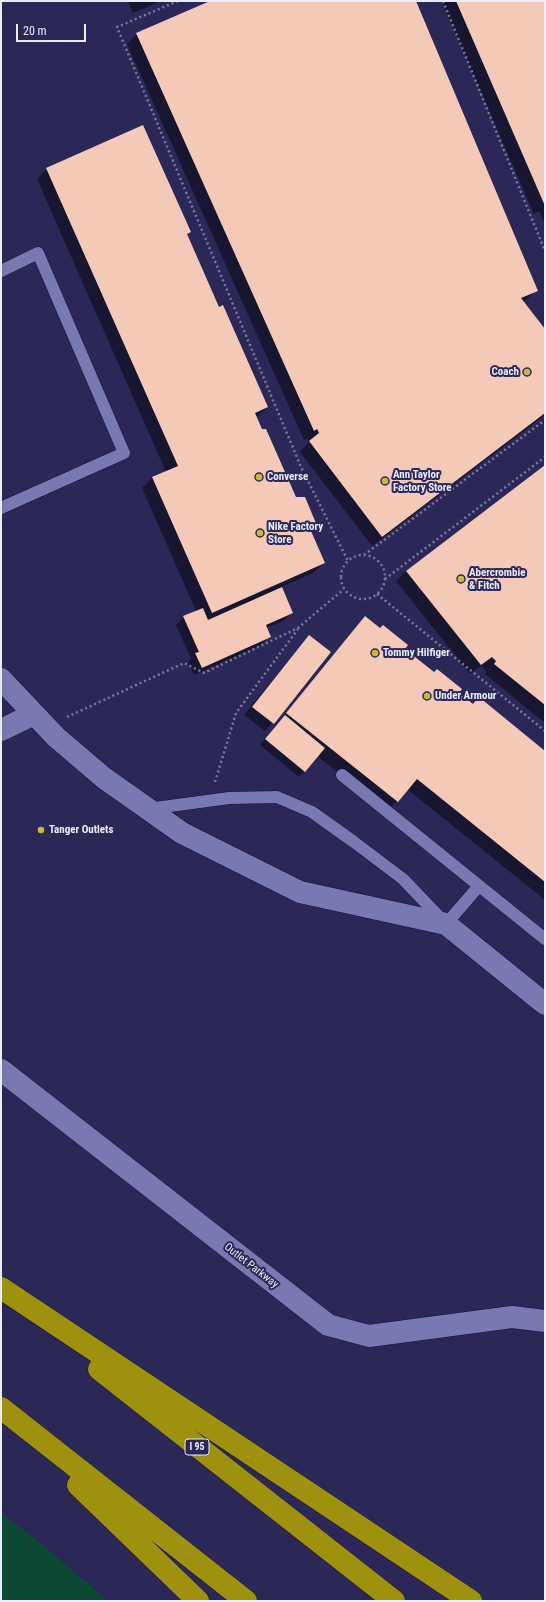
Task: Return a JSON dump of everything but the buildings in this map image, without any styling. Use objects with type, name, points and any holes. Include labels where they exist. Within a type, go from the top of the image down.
[{"type":"highway","points":[[1,1288],[471,1601]]},
{"type":"highway","name":"I 95","points":[[1,1292],[394,1601]]},
{"type":"highway","points":[[1,1409],[198,1601]]},
{"type":"highway","points":[[1,1409],[246,1601]]},
{"type":"street","points":[[1,679],[40,720],[104,778],[182,833],[300,892],[446,924],[545,1004]]},
{"type":"street","points":[[1,730],[40,720]]},
{"type":"street","name":"Outlet Parkway","points":[[1,1070],[328,1325],[369,1336],[512,1316],[545,1321]]},
{"type":"lane","points":[[1,271],[38,253],[124,453],[1,508]]},
{"type":"lane","points":[[342,775],[545,939]]},
{"type":"lane","points":[[147,809],[229,798],[277,797],[312,812],[403,879],[446,924],[479,886]]},
{"type":"path","points":[[178,1],[117,27],[301,467],[348,560]]},
{"type":"path","points":[[443,1],[545,251]]},
{"type":"path","points":[[364,555],[545,420]]},
{"type":"path","points":[[385,579],[545,457]]},
{"type":"path","points":[[364,555],[373,557],[380,563],[384,570],[385,579],[383,587],[377,594],[369,599],[359,599],[351,596],[344,589],[340,574],[348,560],[356,556],[364,555]]},
{"type":"path","points":[[209,800],[236,713],[298,628],[344,589]]},
{"type":"path","points":[[377,594],[545,731]]},
{"type":"path","points":[[40,720],[184,663],[204,672],[298,628]]},
{"type":"green space","points":[[1,1513],[36,1539],[108,1601],[1,1601]]},
{"type":"place","name":"Coach","points":[[527,372]]},
{"type":"place","name":"Converse","points":[[259,477]]},
{"type":"place","name":"Ann Taylor Factory Store","points":[[385,481]]},
{"type":"place","name":"Nike Factory Store","points":[[260,533]]},
{"type":"place","name":"Abercrombie & Fitch","points":[[461,579]]},
{"type":"place","name":"Tommy Hilfiger","points":[[375,653]]},
{"type":"place","name":"Under Armour","points":[[427,696]]},
{"type":"place","name":"Tanger Outlets","points":[[41,830]]}]
